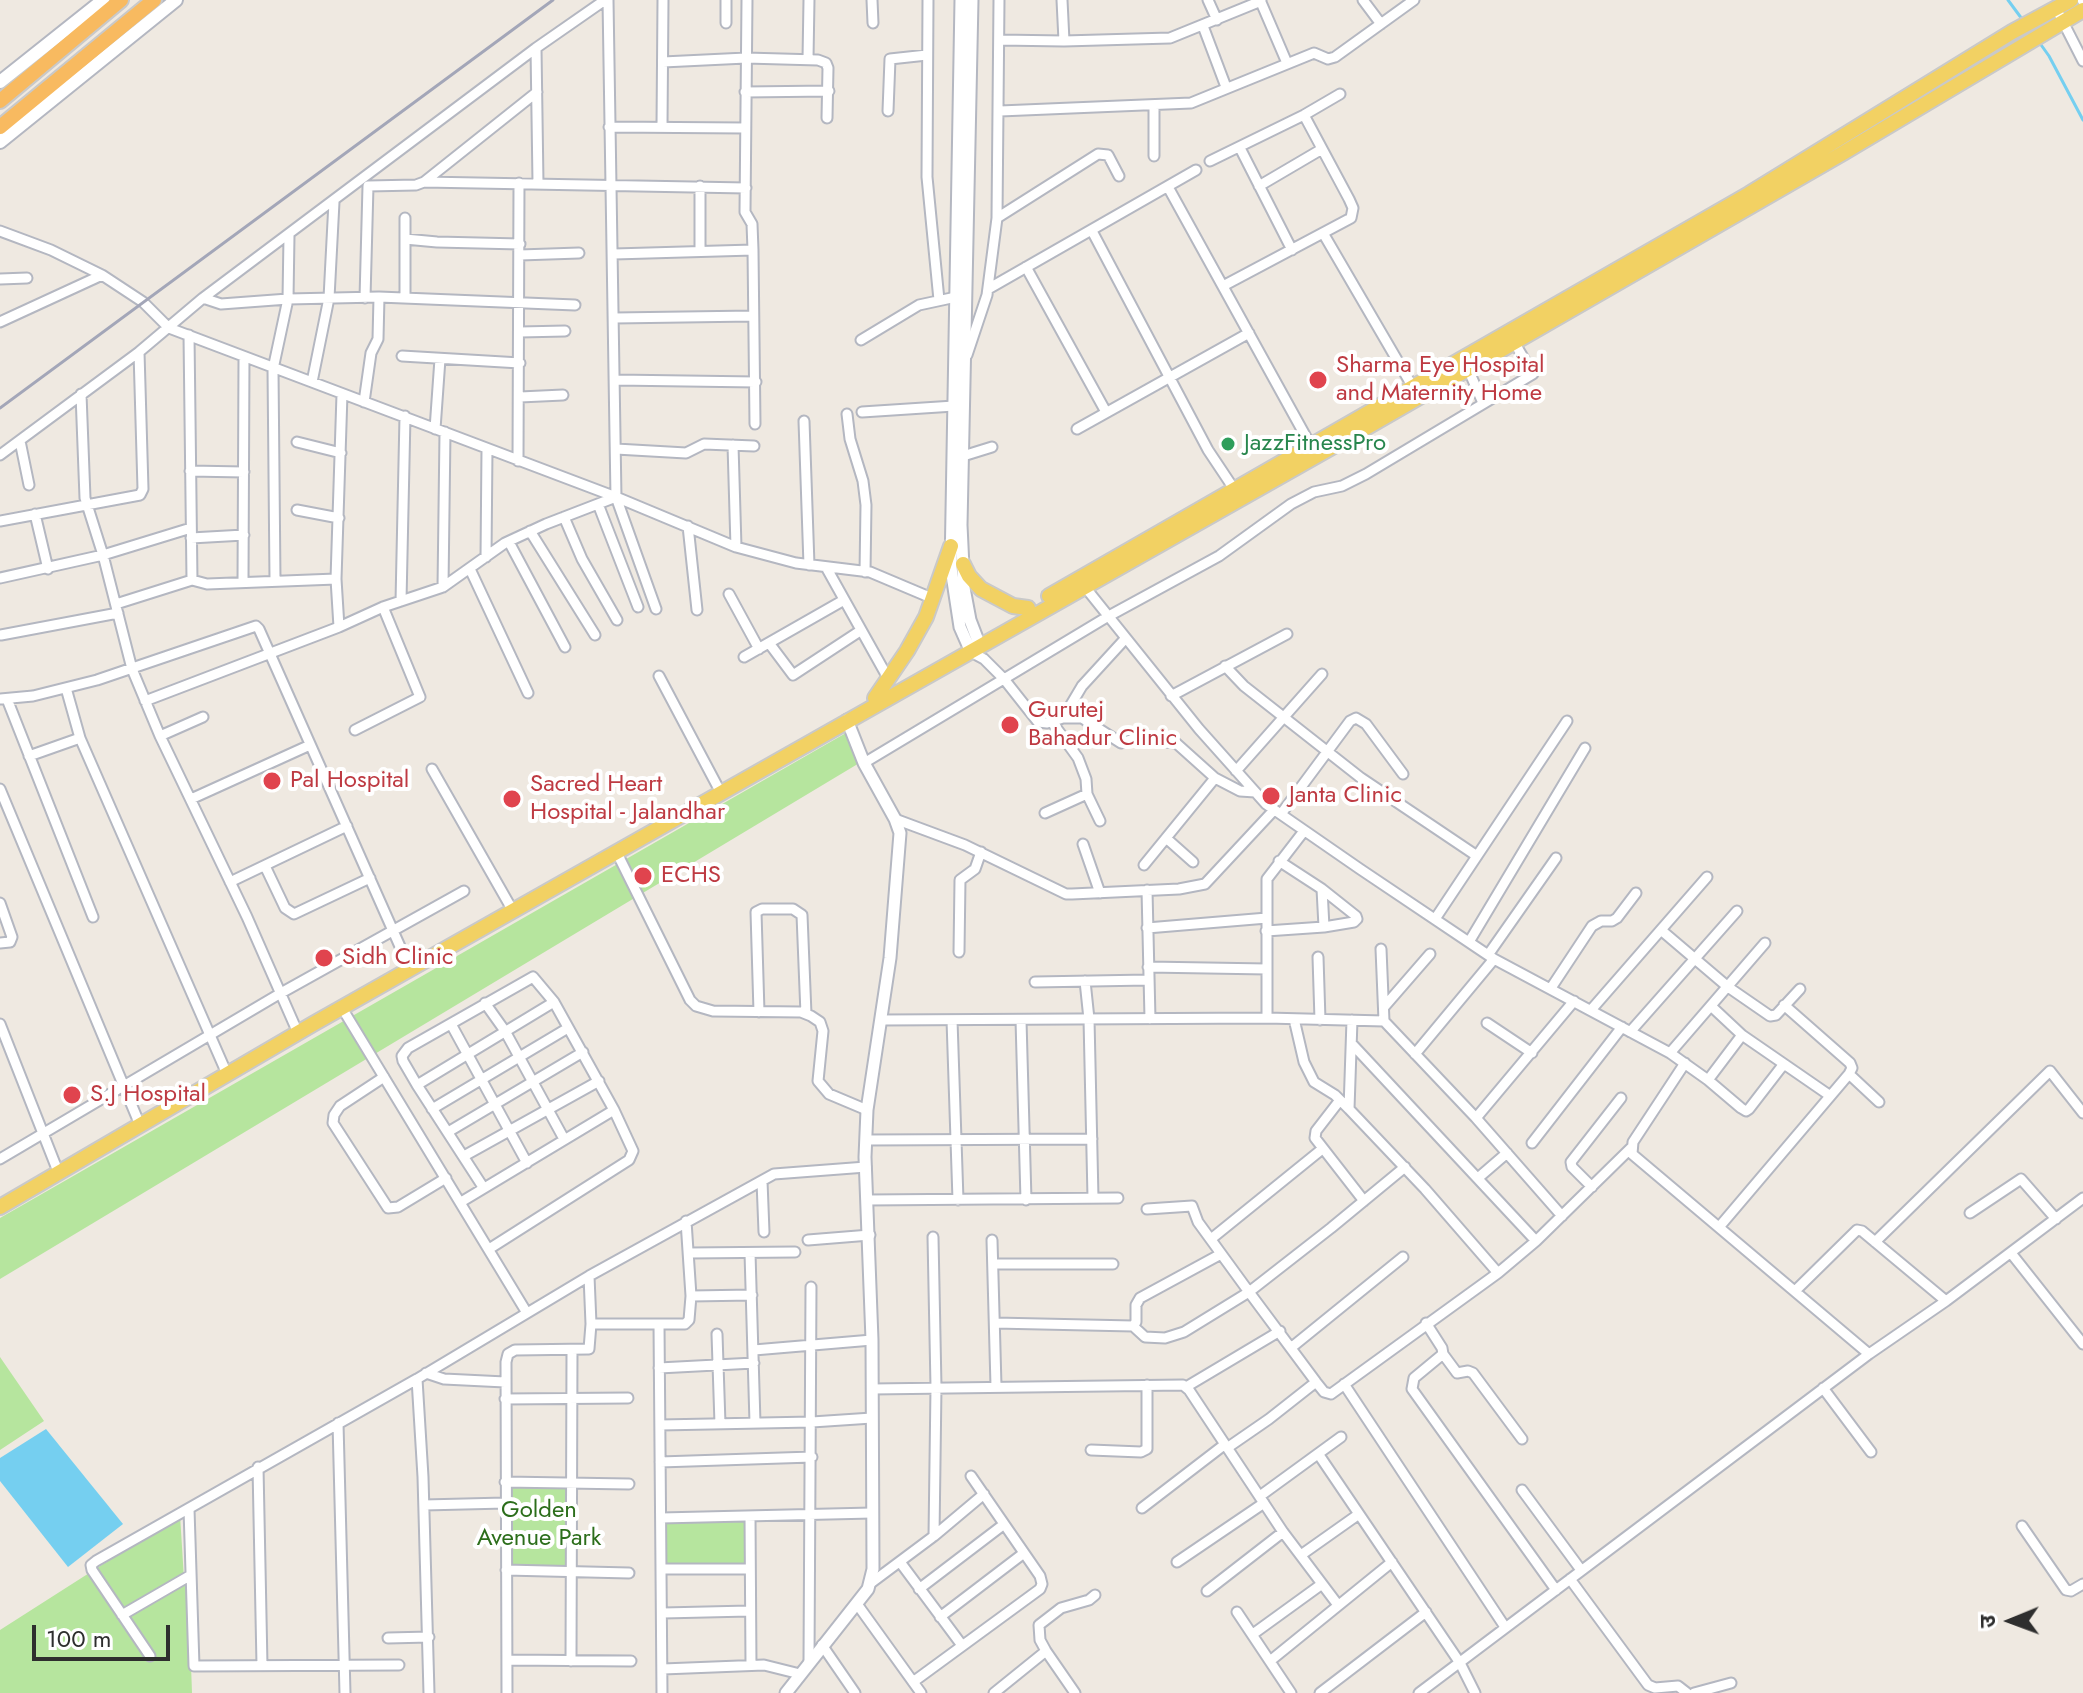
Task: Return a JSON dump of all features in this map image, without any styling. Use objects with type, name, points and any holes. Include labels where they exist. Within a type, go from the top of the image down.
[{"type":"highway","points":[[0,101],[121,0]]},
{"type":"highway","points":[[0,127],[154,0]]},
{"type":"main road","points":[[0,82],[103,0]]},
{"type":"main road","points":[[0,142],[176,0]]},
{"type":"main road","points":[[2060,15],[2071,0]]},
{"type":"main road","points":[[0,1207],[410,969],[1085,587],[2021,36],[2060,15],[2083,10]]},
{"type":"main road","points":[[853,717],[875,698],[976,648],[1028,608],[1234,489],[1416,392],[1468,369],[1843,153],[2021,36]]},
{"type":"main road","points":[[875,698],[907,651],[934,599],[951,546]]},
{"type":"main road","points":[[963,564],[981,589],[1013,606],[1028,608]]},
{"type":"street","points":[[0,455],[139,352],[203,298],[536,48],[606,0]]},
{"type":"street","points":[[606,0],[614,254],[616,497],[656,609]]},
{"type":"street","points":[[662,126],[663,0]]},
{"type":"street","points":[[726,0],[726,23]]},
{"type":"street","points":[[747,0],[745,212],[752,224],[755,424]]},
{"type":"street","points":[[808,59],[809,0]]},
{"type":"street","points":[[872,0],[873,23]]},
{"type":"street","points":[[928,0],[927,177],[939,300]]},
{"type":"street","points":[[961,0],[954,406],[956,525],[976,648]]},
{"type":"street","points":[[972,0],[963,456],[951,546],[954,598],[960,627],[1038,722],[1063,718],[1089,720],[1121,743],[1134,739],[1176,743],[1215,778],[1240,791],[1255,792]]},
{"type":"street","points":[[965,358],[988,289],[997,218],[999,0]]},
{"type":"street","points":[[1062,0],[1064,41]]},
{"type":"street","points":[[1208,0],[1217,20]]},
{"type":"street","points":[[1363,0],[1381,24]]},
{"type":"street","points":[[1000,111],[1191,103],[1314,53],[1328,59],[1335,57],[1414,0]]},
{"type":"street","points":[[1000,40],[1170,38],[1260,1],[1287,63]]},
{"type":"street","points":[[2060,15],[2083,61]]},
{"type":"street","points":[[1203,26],[1226,87]]},
{"type":"street","points":[[536,48],[538,183]]},
{"type":"street","points":[[888,111],[890,59],[927,55]]},
{"type":"street","points":[[663,62],[746,58],[808,59],[826,63],[829,91],[827,118]]},
{"type":"street","points":[[745,92],[829,91]]},
{"type":"street","points":[[365,298],[368,186],[416,185],[424,182],[537,92]]},
{"type":"street","points":[[1210,161],[1340,94]]},
{"type":"street","points":[[1154,105],[1154,156]]},
{"type":"street","points":[[1223,286],[1351,218],[1353,208],[1304,115]]},
{"type":"street","points":[[609,127],[745,128]]},
{"type":"street","points":[[1240,148],[1292,250]]},
{"type":"street","points":[[1259,186],[1322,149]]},
{"type":"street","points":[[997,218],[1098,154],[1108,155],[1119,176]]},
{"type":"street","points":[[988,289],[1196,170]]},
{"type":"street","points":[[424,182],[746,188]]},
{"type":"street","points":[[518,461],[519,183]]},
{"type":"street","points":[[700,186],[700,251]]},
{"type":"street","points":[[1168,187],[1311,446]]},
{"type":"street","points":[[312,382],[329,298],[334,202]]},
{"type":"street","points":[[405,218],[405,297]]},
{"type":"street","points":[[0,231],[51,250],[102,275],[143,302],[169,328],[273,369],[616,497],[736,547],[809,565],[865,572],[934,599]]},
{"type":"street","points":[[1092,231],[1208,450],[1234,489]]},
{"type":"street","points":[[1323,233],[1416,392]]},
{"type":"street","points":[[275,580],[273,369],[288,299],[289,236]]},
{"type":"street","points":[[405,239],[579,253]]},
{"type":"street","points":[[614,254],[753,250]]},
{"type":"street","points":[[1026,267],[1106,412]]},
{"type":"street","points":[[0,322],[102,275]]},
{"type":"street","points":[[0,279],[27,278]]},
{"type":"street","points":[[364,402],[371,353],[378,339],[379,297]]},
{"type":"street","points":[[203,298],[221,304],[288,299],[405,297],[520,305],[575,305]]},
{"type":"street","points":[[861,340],[919,305],[956,297]]},
{"type":"street","points":[[615,318],[753,316]]},
{"type":"street","points":[[520,332],[565,331]]},
{"type":"street","points":[[1077,429],[1249,333]]},
{"type":"street","points":[[189,335],[192,580]]},
{"type":"street","points":[[864,763],[1107,617],[1219,556],[1305,496],[1342,486],[1366,474],[1533,374],[1514,342]]},
{"type":"street","points":[[0,521],[87,503],[137,497],[142,493],[139,352]]},
{"type":"street","points":[[402,356],[520,363]]},
{"type":"street","points":[[243,581],[244,357]]},
{"type":"street","points":[[440,359],[443,587]]},
{"type":"street","points":[[1468,369],[1483,403]]},
{"type":"street","points":[[616,380],[756,382]]},
{"type":"street","points":[[81,394],[83,486],[132,669],[298,1033]]},
{"type":"street","points":[[339,627],[336,579],[342,394]]},
{"type":"street","points":[[520,397],[563,395]]},
{"type":"street","points":[[862,412],[954,406]]},
{"type":"street","points":[[847,414],[865,493],[865,572]]},
{"type":"street","points":[[401,601],[405,416]]},
{"type":"street","points":[[804,421],[809,565]]},
{"type":"street","points":[[20,441],[29,485]]},
{"type":"street","points":[[297,442],[341,453]]},
{"type":"street","points":[[616,449],[686,453],[704,444],[754,446]]},
{"type":"street","points":[[733,445],[736,547]]},
{"type":"street","points":[[963,456],[992,447]]},
{"type":"street","points":[[486,557],[487,449]]},
{"type":"street","points":[[190,471],[244,472]]},
{"type":"street","points":[[145,701],[339,627],[383,607],[443,587],[530,531],[616,497]]},
{"type":"street","points":[[598,504],[638,607]]},
{"type":"street","points":[[297,510],[339,518]]},
{"type":"street","points":[[35,514],[48,569]]},
{"type":"street","points":[[564,517],[582,559],[617,620]]},
{"type":"street","points":[[688,526],[697,610]]},
{"type":"street","points":[[530,531],[595,635]]},
{"type":"street","points":[[0,578],[191,533],[244,535]]},
{"type":"street","points":[[509,542],[565,647]]},
{"type":"street","points":[[826,567],[888,678]]},
{"type":"street","points":[[470,569],[528,693]]},
{"type":"street","points":[[1,635],[117,608],[192,580],[207,584],[336,579]]},
{"type":"street","points":[[1085,587],[1171,696],[1236,771],[1277,812],[1304,831],[1491,957],[1670,1053],[1746,1111],[1783,1065]]},
{"type":"street","points":[[729,594],[764,646],[793,675],[860,631]]},
{"type":"street","points":[[744,657],[844,600]]},
{"type":"street","points":[[355,730],[420,697],[383,607]]},
{"type":"street","points":[[93,917],[4,699],[66,688],[132,669],[252,626],[259,629],[410,969]]},
{"type":"street","points":[[1171,696],[1287,634]]},
{"type":"street","points":[[1063,718],[1082,686],[1125,639]]},
{"type":"street","points":[[1225,666],[1244,686],[1361,778],[1477,856]]},
{"type":"street","points":[[1236,771],[1322,674]]},
{"type":"street","points":[[659,676],[721,793]]},
{"type":"street","points":[[66,688],[80,738],[227,1074]]},
{"type":"street","points":[[160,736],[203,717]]},
{"type":"street","points":[[853,717],[864,763],[900,833],[890,958],[867,1110],[872,1340],[871,1583]]},
{"type":"street","points":[[895,819],[981,852],[1066,894],[1147,890],[1205,884],[1277,812],[1350,721],[1356,718],[1361,719],[1403,774]]},
{"type":"street","points":[[1435,919],[1567,721]]},
{"type":"street","points":[[1052,722],[1078,758],[1086,779],[1087,794],[1100,821]]},
{"type":"street","points":[[29,756],[80,738]]},
{"type":"street","points":[[191,799],[310,745]]},
{"type":"street","points":[[1469,942],[1585,748]]},
{"type":"street","points":[[432,769],[513,911]]},
{"type":"street","points":[[1144,865],[1215,778]]},
{"type":"street","points":[[0,789],[140,1125]]},
{"type":"street","points":[[1045,813],[1087,794]]},
{"type":"street","points":[[230,882],[347,826]]},
{"type":"street","points":[[1267,1018],[1267,879],[1304,831]]},
{"type":"street","points":[[1166,838],[1193,862]]},
{"type":"street","points":[[1083,844],[1100,893]]},
{"type":"street","points":[[959,952],[960,880],[975,869],[981,852]]},
{"type":"street","points":[[617,853],[690,1000],[705,1010],[806,1014],[823,1026],[818,1081],[829,1094],[867,1110]]},
{"type":"street","points":[[1415,1054],[1491,957],[1556,858]]},
{"type":"street","points":[[1266,931],[1324,927],[1354,922],[1357,917],[1279,861]]},
{"type":"street","points":[[265,866],[285,908],[294,914],[370,878]]},
{"type":"street","points":[[1591,1010],[1707,877]]},
{"type":"street","points":[[1322,889],[1324,927]]},
{"type":"street","points":[[1147,890],[1150,1019]]},
{"type":"street","points":[[0,1159],[281,993],[464,891]]},
{"type":"street","points":[[1551,988],[1592,926],[1617,918],[1636,893]]},
{"type":"street","points":[[0,903],[12,937],[10,942],[0,943]]},
{"type":"street","points":[[759,1012],[756,912],[762,909],[793,909],[802,915],[806,1014]]},
{"type":"street","points":[[1532,1143],[1626,1029],[1737,911]]},
{"type":"street","points":[[1147,928],[1267,918]]},
{"type":"street","points":[[1661,930],[1728,987],[1770,1016],[1776,1015],[1800,989]]},
{"type":"street","points":[[1670,1053],[1765,943]]},
{"type":"street","points":[[1381,949],[1384,1021],[1476,1118],[1562,1216]]},
{"type":"street","points":[[1384,1007],[1430,954]]},
{"type":"street","points":[[1318,957],[1320,1020]]},
{"type":"street","points":[[1148,967],[1267,969]]},
{"type":"street","points":[[483,1187],[417,1085],[402,1056],[408,1048],[533,977],[554,1002],[583,1052],[633,1151],[629,1160],[489,1249]]},
{"type":"street","points":[[1035,982],[1148,980]]},
{"type":"street","points":[[1085,981],[1089,1019],[1093,1198]]},
{"type":"street","points":[[1476,1118],[1574,1001]]},
{"type":"street","points":[[417,1085],[554,1002]]},
{"type":"street","points":[[485,1003],[505,1031],[564,1139]]},
{"type":"street","points":[[1720,1226],[1852,1068],[1784,1005]]},
{"type":"street","points":[[1711,1006],[1742,1035],[1829,1095]]},
{"type":"street","points":[[342,1008],[527,1313]]},
{"type":"street","points":[[882,1020],[1267,1018],[1384,1021]]},
{"type":"street","points":[[1294,1019],[1309,1074],[1320,1087],[1340,1100],[1405,1167],[1498,1273]]},
{"type":"street","points":[[952,1020],[958,1200]]},
{"type":"street","points":[[1021,1020],[1026,1200]]},
{"type":"street","points":[[1349,1109],[1352,1020]]},
{"type":"street","points":[[1487,1023],[1532,1053]]},
{"type":"street","points":[[0,1024],[59,1174]]},
{"type":"street","points":[[451,1024],[527,1163]]},
{"type":"street","points":[[432,1109],[568,1028]]},
{"type":"street","points":[[1708,1080],[1742,1035]]},
{"type":"street","points":[[1352,1044],[1536,1241]]},
{"type":"street","points":[[448,1132],[583,1052]]},
{"type":"street","points":[[1147,1209],[1191,1205],[1198,1222],[1249,1292],[1324,1392],[1331,1394],[1498,1273],[1536,1241],[1631,1148],[1685,1063]]},
{"type":"street","points":[[1875,1242],[2050,1071],[2083,1113]]},
{"type":"street","points":[[1849,1074],[1879,1102]]},
{"type":"street","points":[[384,1077],[340,1106],[333,1123],[388,1208],[398,1207],[446,1178]]},
{"type":"street","points":[[464,1156],[599,1081]]},
{"type":"street","points":[[1592,1187],[1572,1167],[1571,1162],[1621,1098]]},
{"type":"street","points":[[1340,1100],[1316,1131],[1315,1138],[1321,1150],[1364,1201]]},
{"type":"street","points":[[461,1202],[614,1110]]},
{"type":"street","points":[[867,1140],[1092,1139]]},
{"type":"street","points":[[1631,1148],[1633,1156],[1869,1354]]},
{"type":"street","points":[[1211,1239],[1321,1150]]},
{"type":"street","points":[[1478,1178],[1507,1153]]},
{"type":"street","points":[[150,1656],[92,1570],[93,1563],[421,1376],[589,1276],[762,1181],[784,1171],[866,1167]]},
{"type":"street","points":[[995,1323],[1133,1326],[1145,1337],[1165,1338],[1179,1334],[1249,1292],[1405,1167]]},
{"type":"street","points":[[1970,1213],[2021,1179],[2056,1219]]},
{"type":"street","points":[[762,1181],[764,1232]]},
{"type":"street","points":[[868,1200],[1118,1198]]},
{"type":"street","points":[[1419,1693],[1823,1388],[2083,1198]]},
{"type":"street","points":[[591,1324],[680,1325],[688,1322],[691,1296],[686,1221]]},
{"type":"street","points":[[1796,1290],[1854,1231],[1860,1230],[1946,1301]]},
{"type":"street","points":[[808,1240],[870,1235]]},
{"type":"street","points":[[933,1237],[936,1387],[934,1536]]},
{"type":"street","points":[[992,1240],[996,1386]]},
{"type":"street","points":[[689,1253],[795,1252]]},
{"type":"street","points":[[750,1253],[755,1423]]},
{"type":"street","points":[[2011,1253],[2083,1344]]},
{"type":"street","points":[[1133,1326],[1140,1298],[1221,1254]]},
{"type":"street","points":[[1292,1347],[1403,1257]]},
{"type":"street","points":[[994,1264],[1113,1264]]},
{"type":"street","points":[[507,1693],[507,1358],[515,1350],[589,1349],[589,1276]]},
{"type":"street","points":[[809,1661],[811,1287]]},
{"type":"street","points":[[691,1296],[752,1295]]},
{"type":"street","points":[[1426,1323],[1455,1372],[1473,1373],[1522,1439]]},
{"type":"street","points":[[659,1324],[662,1693]]},
{"type":"street","points":[[1186,1387],[1280,1331]]},
{"type":"street","points":[[717,1334],[720,1424]]},
{"type":"street","points":[[754,1350],[872,1340]]},
{"type":"street","points":[[571,1661],[572,1351]]},
{"type":"street","points":[[1443,1354],[1414,1378],[1412,1389],[1556,1590]]},
{"type":"street","points":[[659,1368],[754,1363]]},
{"type":"street","points":[[421,1376],[505,1382]]},
{"type":"street","points":[[421,1376],[429,1693]]},
{"type":"street","points":[[1142,1508],[1316,1382]]},
{"type":"street","points":[[872,1389],[1176,1384],[1186,1387],[1283,1532],[1338,1605]]},
{"type":"street","points":[[1344,1384],[1505,1627]]},
{"type":"street","points":[[1091,1450],[1141,1452],[1147,1449],[1147,1385]]},
{"type":"street","points":[[1823,1388],[1871,1452]]},
{"type":"street","points":[[505,1399],[628,1398]]},
{"type":"street","points":[[660,1425],[872,1418]]},
{"type":"street","points":[[338,1423],[345,1693]]},
{"type":"street","points":[[1177,1562],[1341,1437]]},
{"type":"street","points":[[1319,1455],[1460,1663],[1475,1693]]},
{"type":"street","points":[[660,1462],[812,1457]]},
{"type":"street","points":[[258,1467],[262,1665]]},
{"type":"street","points":[[913,1682],[1041,1587],[1040,1576],[971,1476]]},
{"type":"street","points":[[505,1482],[629,1484]]},
{"type":"street","points":[[1522,1490],[1581,1570]]},
{"type":"street","points":[[786,1693],[871,1583],[984,1494]]},
{"type":"street","points":[[424,1505],[505,1503]]},
{"type":"street","points":[[189,1509],[194,1666],[399,1665]]},
{"type":"street","points":[[661,1518],[872,1513]]},
{"type":"street","points":[[1301,1555],[1359,1514]]},
{"type":"street","points":[[750,1516],[751,1665]]},
{"type":"street","points":[[919,1589],[1003,1525]]},
{"type":"street","points":[[2022,1526],[2066,1590],[2071,1591],[2083,1584]]},
{"type":"street","points":[[1207,1591],[1283,1532]]},
{"type":"street","points":[[940,1617],[1024,1553]]},
{"type":"street","points":[[900,1562],[961,1644]]},
{"type":"street","points":[[1270,1661],[1392,1562]]},
{"type":"street","points":[[662,1569],[749,1569]]},
{"type":"street","points":[[506,1570],[629,1573]]},
{"type":"street","points":[[122,1615],[191,1575]]},
{"type":"street","points":[[1570,1579],[1648,1685],[1655,1688],[1678,1686],[1687,1693]]},
{"type":"street","points":[[1253,1634],[1322,1584]]},
{"type":"street","points":[[1075,1693],[1046,1651],[1039,1625],[1061,1608],[1089,1600],[1095,1595]]},
{"type":"street","points":[[857,1604],[921,1693]]},
{"type":"street","points":[[663,1613],[749,1611]]},
{"type":"street","points":[[1237,1612],[1291,1693]]},
{"type":"street","points":[[1320,1693],[1426,1612]]},
{"type":"street","points":[[388,1638],[429,1637]]},
{"type":"street","points":[[822,1645],[855,1693]]},
{"type":"street","points":[[994,1693],[1046,1651]]},
{"type":"street","points":[[507,1660],[631,1661]]},
{"type":"street","points":[[663,1669],[770,1665],[800,1674]]},
{"type":"street","points":[[1694,1693],[1731,1683]]},
{"type":"green space","points":[[849,733],[861,762],[0,1279],[0,1218]]},
{"type":"green space","points":[[0,1357],[44,1421],[0,1450]]},
{"type":"green space","name":"Golden Avenue Park","points":[[506,1483],[571,1483],[570,1567],[507,1570]]},
{"type":"green space","points":[[180,1515],[184,1579],[188,1578],[192,1693],[0,1693],[0,1630]]},
{"type":"green space","points":[[748,1516],[748,1564],[663,1563],[662,1519]]},
{"type":"water","points":[[46,1429],[123,1524],[68,1567],[0,1481],[0,1458]]},
{"type":"waterway","points":[[2008,0],[2022,19]]},
{"type":"waterway","points":[[2039,42],[2083,120]]},
{"type":"railway","points":[[0,408],[553,0]]},
{"type":"place","name":"Sharma Eye Hospital and Maternity Home","points":[[1318,380]]},
{"type":"place","name":"JazzFitnessPro","points":[[1228,444]]},
{"type":"place","name":"Gurutej Bahadur Clinic","points":[[1010,725]]},
{"type":"place","name":"Pal Hospital","points":[[272,781]]},
{"type":"place","name":"Janta Clinic","points":[[1271,796]]},
{"type":"place","name":"Sacred Heart Hospital - Jalandhar","points":[[512,799]]},
{"type":"place","name":"ECHS","points":[[643,876]]},
{"type":"place","name":"Sidh Clinic","points":[[324,958]]},
{"type":"place","name":"S.J Hospital","points":[[72,1095]]}]
